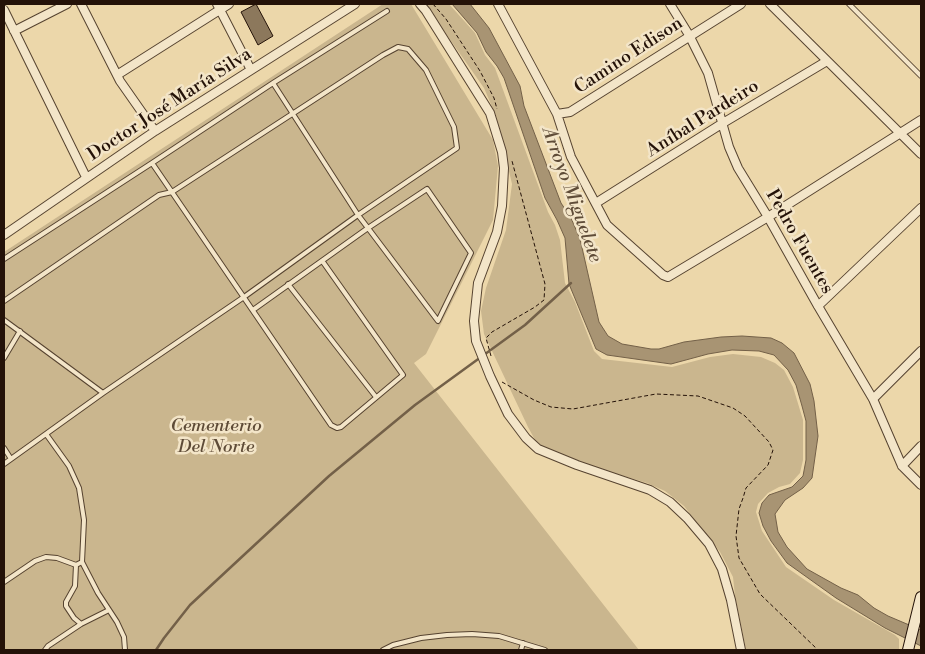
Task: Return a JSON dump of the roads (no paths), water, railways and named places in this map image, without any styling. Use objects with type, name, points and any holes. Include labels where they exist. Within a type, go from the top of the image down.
[{"type":"street","points":[[14,30],[67,4]]},
{"type":"street","points":[[81,4],[117,76],[156,131]]},
{"type":"street","points":[[117,76],[218,7],[229,4]]},
{"type":"street","name":"Doctor José María Silva","points":[[4,235],[86,177],[355,4]]},
{"type":"street","points":[[420,4],[490,113],[502,152],[504,168],[502,206],[496,232],[478,283],[474,306],[476,341],[508,414],[526,438],[538,449],[577,466],[650,490],[670,502],[687,518],[709,544],[722,569],[731,600],[741,650]]},
{"type":"street","points":[[498,4],[557,114],[571,157],[606,225],[668,277],[921,120]]},
{"type":"street","name":"Pedro Fuentes","points":[[670,4],[689,35],[708,73],[722,123],[738,168],[768,216],[873,399],[902,466],[921,485]]},
{"type":"street","name":"Camino Edison","points":[[557,114],[570,112],[689,35],[741,4]]},
{"type":"street","points":[[770,4],[921,154]]},
{"type":"street","points":[[218,7],[251,70]]},
{"type":"street","points":[[4,10],[86,177]]},
{"type":"street","name":"Aníbal Pardeiro","points":[[596,203],[722,123],[827,61]]},
{"type":"street","points":[[818,306],[921,208]]},
{"type":"street","points":[[873,399],[921,351]]},
{"type":"street","points":[[902,466],[921,446]]},
{"type":"street","points":[[908,650],[920,600]]},
{"type":"lane","points":[[849,4],[921,76]]},
{"type":"lane","points":[[4,259],[273,82],[387,11]]},
{"type":"lane","points":[[4,301],[159,195],[172,192],[398,47],[408,49],[426,70],[454,126],[458,148],[358,215],[4,464]]},
{"type":"lane","points":[[253,310],[288,284],[323,262],[368,228],[428,190],[470,253],[438,321],[368,228],[358,215],[291,114],[273,82]]},
{"type":"lane","points":[[152,163],[331,425],[336,428],[341,427],[403,375],[323,262]]},
{"type":"lane","points":[[288,284],[376,397]]},
{"type":"lane","points":[[4,320],[103,393]]},
{"type":"lane","points":[[4,358],[20,331]]},
{"type":"lane","points":[[46,434],[69,466],[79,488],[84,520],[82,562],[124,637],[126,650]]},
{"type":"lane","points":[[4,448],[11,459]]},
{"type":"lane","points":[[4,582],[35,560],[46,557],[56,558],[76,565],[82,562]]},
{"type":"lane","points":[[76,565],[75,586],[66,602],[66,606],[74,618],[81,624]]},
{"type":"lane","points":[[45,650],[81,624],[109,610]]},
{"type":"lane","points":[[383,650],[402,642],[447,635],[499,636],[545,650]]},
{"type":"lane","points":[[521,650],[523,642]]},
{"type":"waterway","points":[[156,650],[190,605],[329,476],[415,405],[525,325],[571,283]]},
{"type":"water label","name":"Arroyo Miguelete","points":[[571,195]]},
{"type":"park label","name":"Cementerio Del Norte","points":[[216,437]]}]
